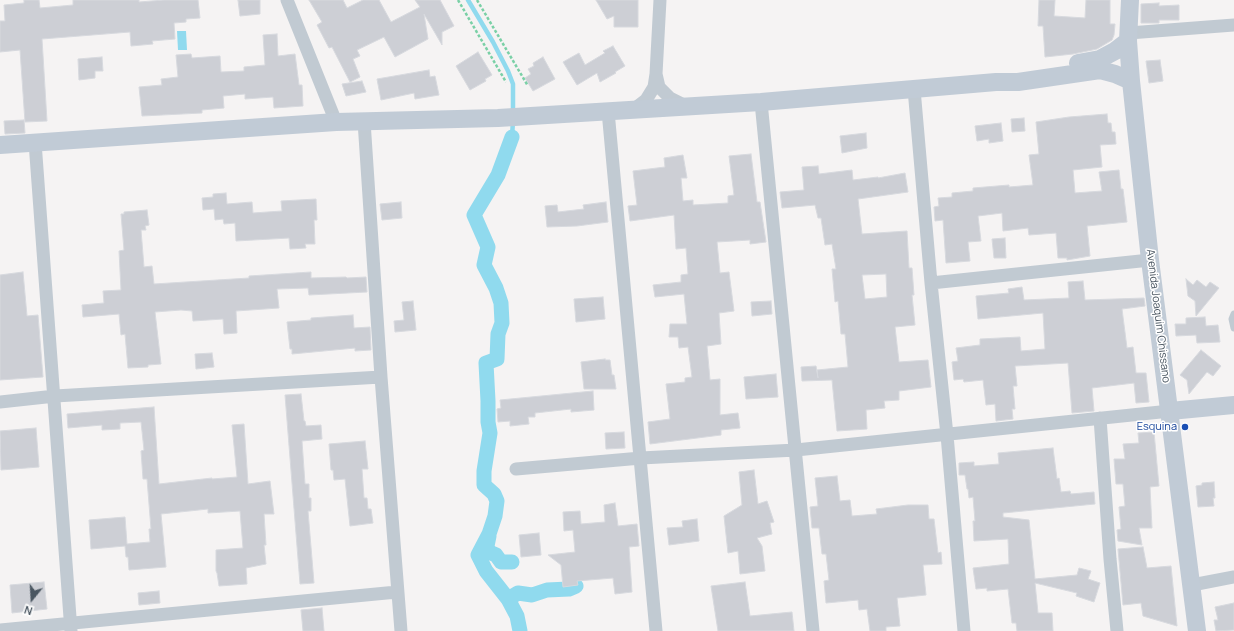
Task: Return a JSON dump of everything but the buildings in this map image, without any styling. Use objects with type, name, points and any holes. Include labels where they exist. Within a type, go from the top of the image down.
[{"type":"street","points":[[287,0],[336,122]]},
{"type":"street","points":[[633,110],[646,100],[654,87],[660,0]]},
{"type":"street","name":"Avenida Joaquim Chissano","points":[[1130,0],[1128,37],[1131,81],[1150,260],[1197,631]]},
{"type":"street","points":[[996,82],[1016,75],[1100,59],[1115,51],[1128,37],[1234,25]]},
{"type":"street","points":[[0,145],[336,122],[498,118],[761,102],[914,88],[996,82],[1018,82],[1100,70],[1115,74],[1131,81]]},
{"type":"street","points":[[656,74],[659,87],[670,98],[686,106]]},
{"type":"street","points":[[914,88],[964,631]]},
{"type":"street","points":[[761,102],[813,631]]},
{"type":"street","points":[[608,111],[656,631]]},
{"type":"street","points":[[364,121],[381,377],[401,631]]},
{"type":"street","points":[[35,142],[71,627]]},
{"type":"street","points":[[931,283],[1150,260]]},
{"type":"street","points":[[0,402],[54,396],[381,377]]},
{"type":"street","points":[[516,469],[640,458],[796,450],[1234,405]]},
{"type":"street","points":[[1100,418],[1110,559],[1117,631]]},
{"type":"street","points":[[1192,585],[1234,577]]},
{"type":"street","points":[[0,630],[71,627],[397,592]]},
{"type":"lane","points":[[1234,314],[1232,319],[1234,328]]},
{"type":"path","points":[[458,0],[506,82]]},
{"type":"path","points":[[477,0],[528,86]]},
{"type":"water","points":[[177,31],[186,31],[187,50],[178,50]]},
{"type":"waterway","points":[[468,0],[508,71],[513,84],[513,113]]},
{"type":"waterway","points":[[512,137],[513,121]]},
{"type":"waterway","points":[[512,137],[498,175],[474,215],[488,247],[484,265],[496,288],[501,303],[502,323],[498,334],[497,359],[486,363],[488,422],[490,433],[484,471],[484,485],[494,494],[497,501],[495,516],[489,534],[478,555],[486,571],[508,599],[517,616],[520,631]]},
{"type":"waterway","points":[[489,536],[487,546],[489,552],[496,555],[501,562],[512,562]]},
{"type":"waterway","points":[[508,599],[518,593],[532,595],[547,590],[569,589],[576,586]]},
{"type":"place","name":"Esquina","points":[[1185,427]]}]
